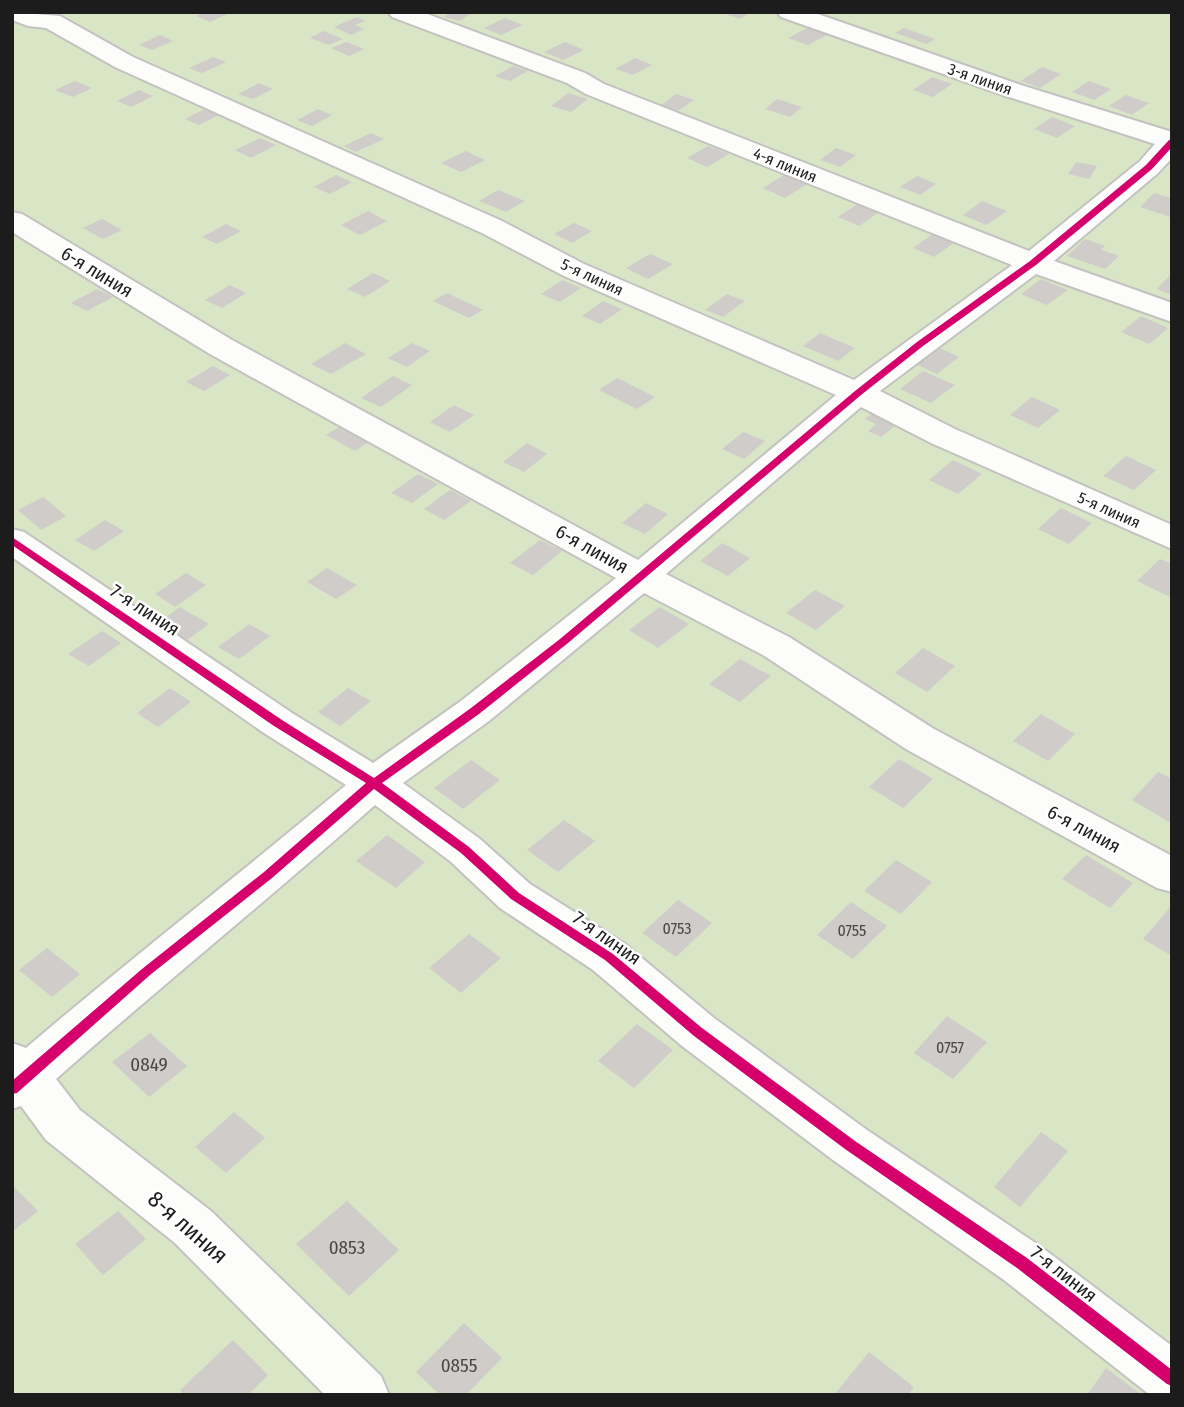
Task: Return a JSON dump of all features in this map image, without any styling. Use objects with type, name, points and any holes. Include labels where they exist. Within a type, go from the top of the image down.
[{"type":"street","name":"5-я линия","points":[[15,12],[28,19],[63,17],[124,62],[492,227],[574,270],[760,353],[858,393],[943,436],[1172,538]]},
{"type":"street","name":"4-я линия","points":[[400,12],[493,50],[576,78],[607,94],[1033,263],[1172,313]]},
{"type":"street","name":"3-я линия","points":[[789,12],[1015,91],[1172,141]]},
{"type":"street","points":[[12,34],[63,17]]},
{"type":"street","points":[[17,1076],[374,783],[475,711],[642,577],[858,393],[920,344],[1033,263],[1149,167],[1172,141]]},
{"type":"street","name":"6-я линия","points":[[12,220],[220,347],[375,429],[642,577],[776,646],[920,739],[1172,876]]},
{"type":"street","name":"7-я линия","points":[[12,540],[278,723],[374,783],[465,850],[515,896],[609,957],[730,1056],[850,1145],[1022,1263],[1172,1379]]},
{"type":"street","name":"8-я линия","points":[[17,1076],[63,1125],[193,1227],[362,1395]]},
{"type":"green space","points":[[12,12],[1172,12],[1172,1395],[12,1395]]},
{"type":"building","points":[[206,12],[232,12],[210,22],[196,16]]},
{"type":"building","points":[[451,12],[473,12],[460,21],[444,17]]},
{"type":"building","points":[[721,12],[752,12],[739,19]]},
{"type":"building","points":[[357,17],[366,21],[355,25],[364,29],[351,35],[334,27]]},
{"type":"building","points":[[505,18],[523,25],[501,35],[484,28]]},
{"type":"building","points":[[807,28],[827,35],[808,45],[788,38]]},
{"type":"building","points":[[904,28],[935,39],[927,44],[895,33]]},
{"type":"building","points":[[323,31],[343,39],[329,45],[310,38]]},
{"type":"building","points":[[160,35],[173,41],[152,50],[139,45]]},
{"type":"building","points":[[347,42],[364,49],[349,56],[331,48]]},
{"type":"building","points":[[565,42],[584,50],[563,60],[544,52]]},
{"type":"building","points":[[213,57],[226,62],[202,73],[189,68]]},
{"type":"building","points":[[635,58],[652,65],[633,75],[615,69]]},
{"type":"building","points":[[513,66],[528,71],[510,81],[495,76]]},
{"type":"building","points":[[1042,67],[1061,74],[1040,88],[1021,81]]},
{"type":"building","points":[[932,77],[952,84],[933,97],[913,90]]},
{"type":"building","points":[[75,81],[92,88],[73,97],[55,90]]},
{"type":"building","points":[[1089,81],[1111,89],[1094,100],[1072,92]]},
{"type":"building","points":[[259,83],[273,89],[253,99],[238,94]]},
{"type":"building","points":[[139,90],[153,96],[131,107],[117,101]]},
{"type":"building","points":[[568,93],[588,99],[571,112],[551,106]]},
{"type":"building","points":[[676,94],[694,100],[678,111],[661,105]]},
{"type":"building","points":[[1126,95],[1149,103],[1132,115],[1109,106]]},
{"type":"building","points":[[777,99],[802,107],[790,117],[765,109]]},
{"type":"building","points":[[207,108],[221,114],[199,125],[185,119]]},
{"type":"building","points":[[318,109],[332,115],[312,126],[297,120]]},
{"type":"building","points":[[1052,117],[1075,126],[1057,138],[1034,129]]},
{"type":"building","points":[[371,133],[384,139],[356,152],[344,146]]},
{"type":"building","points":[[260,138],[276,145],[251,158],[235,150]]},
{"type":"building","points":[[708,146],[729,154],[707,167],[687,158]]},
{"type":"building","points":[[836,148],[856,155],[840,167],[820,160]]},
{"type":"building","points":[[466,151],[485,160],[461,172],[441,163]]},
{"type":"building","points":[[1076,162],[1097,166],[1089,179],[1068,174]]},
{"type":"building","points":[[336,175],[352,182],[330,194],[314,187]]},
{"type":"building","points":[[784,175],[807,184],[785,198],[763,188]]},
{"type":"building","points":[[917,176],[936,184],[920,195],[900,187]]},
{"type":"building","points":[[498,190],[525,201],[506,212],[479,201]]},
{"type":"building","points":[[1154,193],[1172,198],[1170,217],[1140,207]]},
{"type":"building","points":[[982,201],[1007,211],[986,225],[963,215]]},
{"type":"building","points":[[859,203],[879,212],[859,226],[838,217]]},
{"type":"building","points":[[368,211],[387,221],[360,235],[341,225]]},
{"type":"building","points":[[102,219],[122,230],[103,239],[83,228]]},
{"type":"building","points":[[574,223],[592,231],[572,243],[554,234]]},
{"type":"building","points":[[226,224],[241,231],[217,244],[202,237]]},
{"type":"building","points":[[934,233],[955,242],[934,257],[913,248]]},
{"type":"building","points":[[1085,239],[1105,246],[1101,250],[1119,256],[1105,269],[1067,256]]},
{"type":"building","points":[[650,254],[673,264],[648,279],[626,268]]},
{"type":"building","points":[[373,273],[390,281],[365,297],[347,289]]},
{"type":"building","points":[[1172,273],[1172,295],[1157,289]]},
{"type":"building","points":[[1041,279],[1068,290],[1047,305],[1021,294]]},
{"type":"building","points":[[562,280],[581,288],[560,302],[541,294]]},
{"type":"building","points":[[230,285],[246,293],[222,308],[205,300]]},
{"type":"building","points":[[97,289],[113,297],[87,311],[71,303]]},
{"type":"building","points":[[447,293],[483,310],[469,318],[433,301]]},
{"type":"building","points":[[727,294],[745,301],[723,317],[705,310]]},
{"type":"building","points":[[603,301],[622,309],[600,324],[582,316]]},
{"type":"building","points":[[1141,316],[1168,328],[1149,344],[1121,332]]},
{"type":"building","points":[[820,333],[855,348],[838,361],[803,346]]},
{"type":"building","points":[[345,343],[366,354],[331,374],[311,364]]},
{"type":"building","points":[[412,343],[430,351],[407,367],[388,358]]},
{"type":"building","points":[[933,345],[959,357],[937,374],[911,362]]},
{"type":"building","points":[[213,366],[230,375],[204,391],[186,382]]},
{"type":"building","points":[[923,371],[955,385],[931,403],[900,389]]},
{"type":"building","points":[[393,376],[412,385],[381,407],[361,398]]},
{"type":"building","points":[[617,378],[655,397],[637,409],[599,390]]},
{"type":"building","points":[[1032,397],[1060,410],[1038,428],[1010,415]]},
{"type":"building","points":[[454,405],[474,415],[450,432],[430,422]]},
{"type":"building","points":[[876,410],[900,422],[881,437],[868,431],[876,424],[865,419]]},
{"type":"building","points":[[344,424],[372,440],[355,451],[326,435]]},
{"type":"building","points":[[743,432],[765,441],[744,459],[722,449]]},
{"type":"building","points":[[527,443],[547,454],[524,472],[503,462]]},
{"type":"building","points":[[1126,456],[1156,470],[1134,490],[1103,476]]},
{"type":"building","points":[[953,460],[982,474],[958,494],[929,480]]},
{"type":"building","points":[[418,474],[438,484],[412,503],[391,493]]},
{"type":"building","points":[[450,490],[471,501],[444,520],[424,509]]},
{"type":"building","points":[[43,497],[66,516],[41,530],[18,510]]},
{"type":"building","points":[[646,503],[668,514],[645,534],[622,523]]},
{"type":"building","points":[[1061,508],[1092,523],[1069,544],[1038,529]]},
{"type":"building","points":[[105,520],[124,531],[94,551],[75,540]]},
{"type":"building","points":[[540,540],[562,551],[533,575],[510,563]]},
{"type":"building","points":[[722,543],[750,558],[728,576],[700,561]]},
{"type":"building","points":[[1160,559],[1172,564],[1170,597],[1137,581]]},
{"type":"building","points":[[327,568],[357,585],[336,599],[307,582]]},
{"type":"building","points":[[186,573],[206,585],[175,607],[155,594]]},
{"type":"building","points":[[815,590],[845,606],[816,630],[786,613]]},
{"type":"building","points":[[180,607],[209,624],[187,640],[158,623]]},
{"type":"building","points":[[660,607],[689,624],[658,648],[629,630]]},
{"type":"building","points":[[249,624],[270,636],[239,659],[218,647]]},
{"type":"building","points":[[102,631],[121,643],[89,666],[68,654]]},
{"type":"building","points":[[923,648],[955,666],[927,692],[895,673]]},
{"type":"building","points":[[740,659],[771,676],[740,702],[709,684]]},
{"type":"building","points":[[170,688],[191,702],[158,727],[137,713]]},
{"type":"building","points":[[348,688],[371,701],[340,726],[318,712]]},
{"type":"building","points":[[1041,714],[1075,734],[1048,761],[1013,741]]},
{"type":"building","points":[[899,759],[933,779],[903,808],[869,787]]},
{"type":"building","points":[[471,760],[500,780],[463,809],[434,788]]},
{"type":"building","points":[[1158,772],[1172,779],[1172,819],[1169,822],[1132,800]]},
{"type":"building","points":[[564,820],[595,841],[558,872],[527,850]]},
{"type":"building","points":[[387,835],[425,862],[396,888],[356,861]]},
{"type":"building","points":[[1086,855],[1133,883],[1110,908],[1062,879]]},
{"type":"building","points":[[896,860],[932,882],[901,914],[864,891]]},
{"type":"building","points":[[678,900],[712,923],[676,957],[642,933]]},
{"type":"building","points":[[851,902],[887,926],[853,959],[817,935]]},
{"type":"building","points":[[1172,905],[1172,956],[1143,939]]},
{"type":"building","points":[[469,934],[501,958],[461,993],[429,968]]},
{"type":"building","points":[[47,948],[80,974],[52,997],[19,970]]},
{"type":"building","points":[[947,1016],[987,1042],[953,1079],[914,1053]]},
{"type":"building","points":[[637,1024],[673,1050],[634,1088],[598,1061]]},
{"type":"building","points":[[150,1033],[187,1066],[149,1097],[112,1062]]},
{"type":"building","points":[[234,1112],[265,1138],[226,1173],[195,1147]]},
{"type":"building","points":[[1041,1132],[1068,1151],[1020,1207],[994,1187]]},
{"type":"building","points":[[12,1185],[38,1211],[12,1232]]},
{"type":"building","points":[[347,1201],[399,1250],[349,1296],[296,1244]]},
{"type":"building","points":[[118,1211],[146,1239],[103,1275],[75,1244]]},
{"type":"building","points":[[464,1323],[502,1358],[466,1395],[440,1395],[416,1372]]},
{"type":"building","points":[[233,1340],[268,1375],[248,1395],[184,1395],[180,1390]]},
{"type":"building","points":[[869,1352],[914,1387],[908,1395],[834,1395]]},
{"type":"building","points":[[1106,1368],[1142,1395],[1087,1395]]},
{"type":"cycle path","points":[[12,1089],[146,972],[268,875],[374,783],[475,711],[564,641],[858,393],[920,344],[1033,263],[1149,167],[1172,142]]},
{"type":"cycle path","points":[[12,540],[278,723],[374,783],[465,850],[515,896],[609,957],[698,1032],[850,1145],[1022,1263],[1172,1379]]}]
